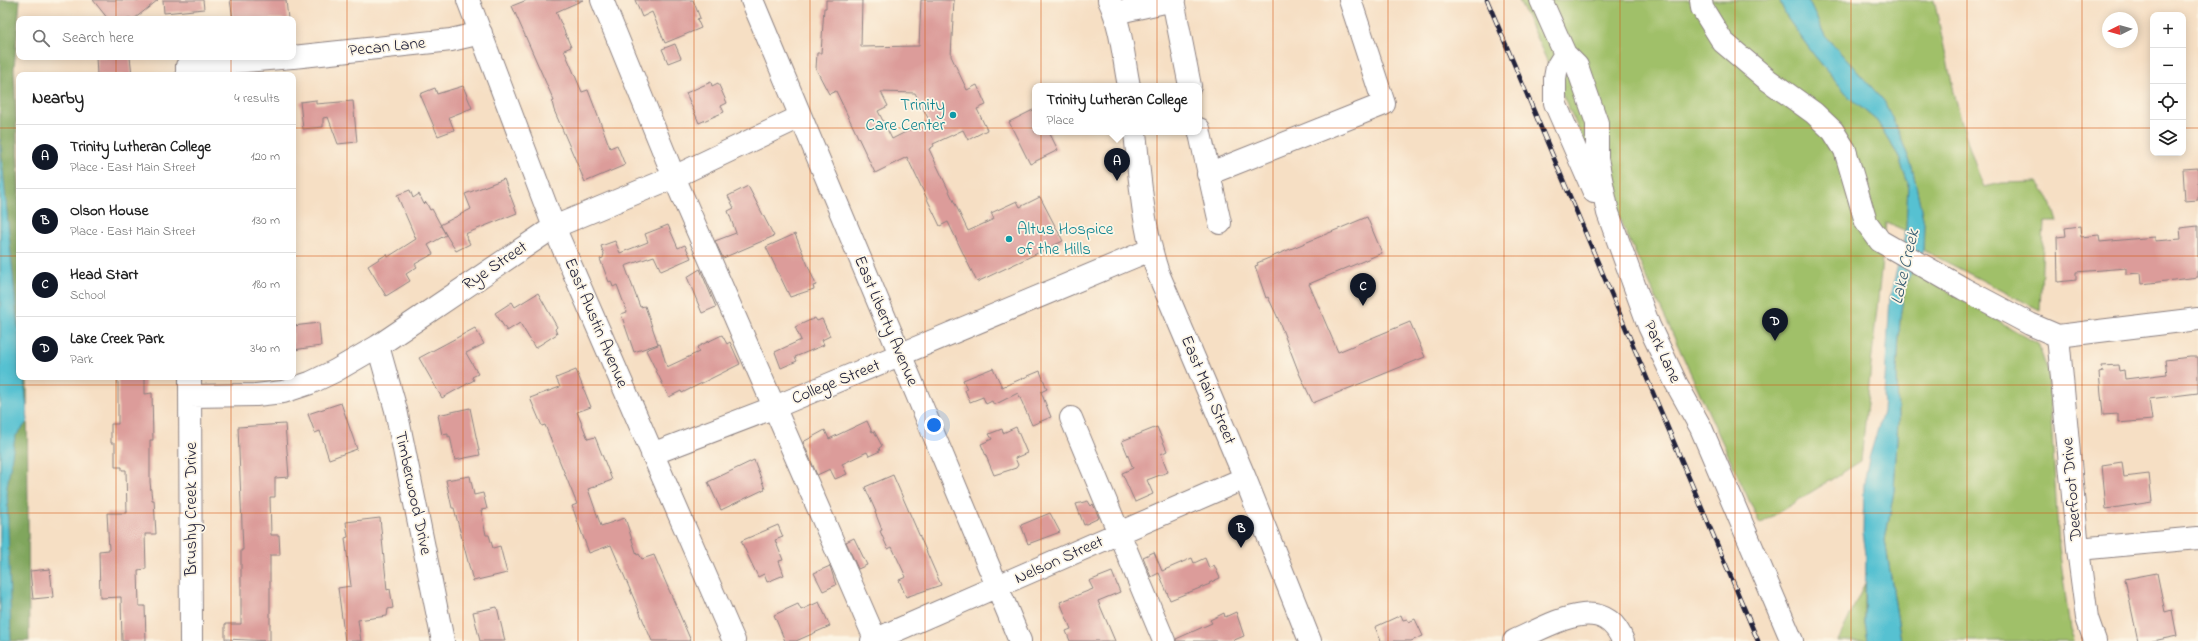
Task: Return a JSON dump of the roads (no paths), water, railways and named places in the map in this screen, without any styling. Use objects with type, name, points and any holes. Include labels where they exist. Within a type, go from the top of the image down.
[{"type":"street","name":"East Austin Avenue","points":[[468,0],[554,227],[734,641]]},
{"type":"street","points":[[602,0],[674,177],[775,407],[874,641]]},
{"type":"street","name":"East Liberty Avenue","points":[[752,0],[1020,641]]},
{"type":"street","points":[[1128,83],[1124,48],[1112,6],[1173,0],[1189,83]]},
{"type":"street","points":[[1208,174],[1384,104],[1350,0]]},
{"type":"street","name":"Park Lane","points":[[1540,0],[1565,54],[1577,66],[1597,123],[1597,159],[1608,213],[1649,326],[1676,383],[1701,428],[1792,641]]},
{"type":"street","points":[[1701,0],[1702,8],[1723,42],[1768,80],[1814,114],[1833,131],[1845,150],[1866,222],[1880,241],[2030,324],[2058,336],[2198,319]]},
{"type":"street","name":"Pecan Lane","points":[[296,57],[451,40],[480,33]]},
{"type":"street","points":[[1565,54],[1558,67],[1555,78],[1555,103],[1594,191],[1608,213]]},
{"type":"street","name":"Pecan Lane","points":[[187,70],[268,60]]},
{"type":"street","name":"Rye Street","points":[[190,386],[256,395],[284,392],[310,384],[378,346],[554,227],[674,177],[800,117]]},
{"type":"street","name":"East Main Street","points":[[1135,135],[1150,250],[1158,273],[1245,478],[1310,641]]},
{"type":"street","points":[[1200,135],[1220,223]]},
{"type":"street","name":"College Street","points":[[652,454],[775,407],[900,356],[1150,250]]},
{"type":"street","name":"Deerfoot Drive","points":[[2058,336],[2078,549],[2087,618],[2095,641]]},
{"type":"street","name":"Timberwood Drive","points":[[378,346],[396,410],[443,641]]},
{"type":"street","name":"Brushy Creek Drive","points":[[190,386],[191,641]]},
{"type":"street","points":[[1071,418],[1164,641]]},
{"type":"street","name":"Nelson Street","points":[[874,641],[1245,478]]},
{"type":"street","points":[[2078,549],[2198,538]]},
{"type":"street","points":[[1514,641],[1575,615],[1592,613],[1607,619],[1619,631],[1623,641]]},
{"type":"water","name":"Lake Creek","points":[[1779,0],[1808,0],[1825,36],[1884,101],[1899,133],[1912,167],[1924,223],[1923,250],[1905,285],[1900,318],[1897,373],[1898,421],[1894,491],[1885,540],[1901,641],[1868,641],[1865,623],[1866,554],[1863,532],[1864,483],[1869,458],[1883,412],[1890,298],[1906,231],[1908,183],[1898,155],[1877,121],[1851,99],[1814,55],[1788,19]]},
{"type":"water","points":[[0,139],[16,305],[16,380],[24,380],[28,421],[15,437],[7,487],[11,641],[0,641]]},
{"type":"railway","points":[[1487,0],[1758,641]]},
{"type":"place","name":"Trinity Care Center","points":[[953,115]]},
{"type":"place","name":"Trinity Lutheran College","points":[[1117,181]]},
{"type":"place","name":"Altus Hospice of the Hills","points":[[1009,239]]},
{"type":"place","name":"Head Start","points":[[1363,306]]},
{"type":"place","name":"Lake Creek Park","points":[[1775,341]]},
{"type":"place","name":"Olson House","points":[[1241,548]]}]
